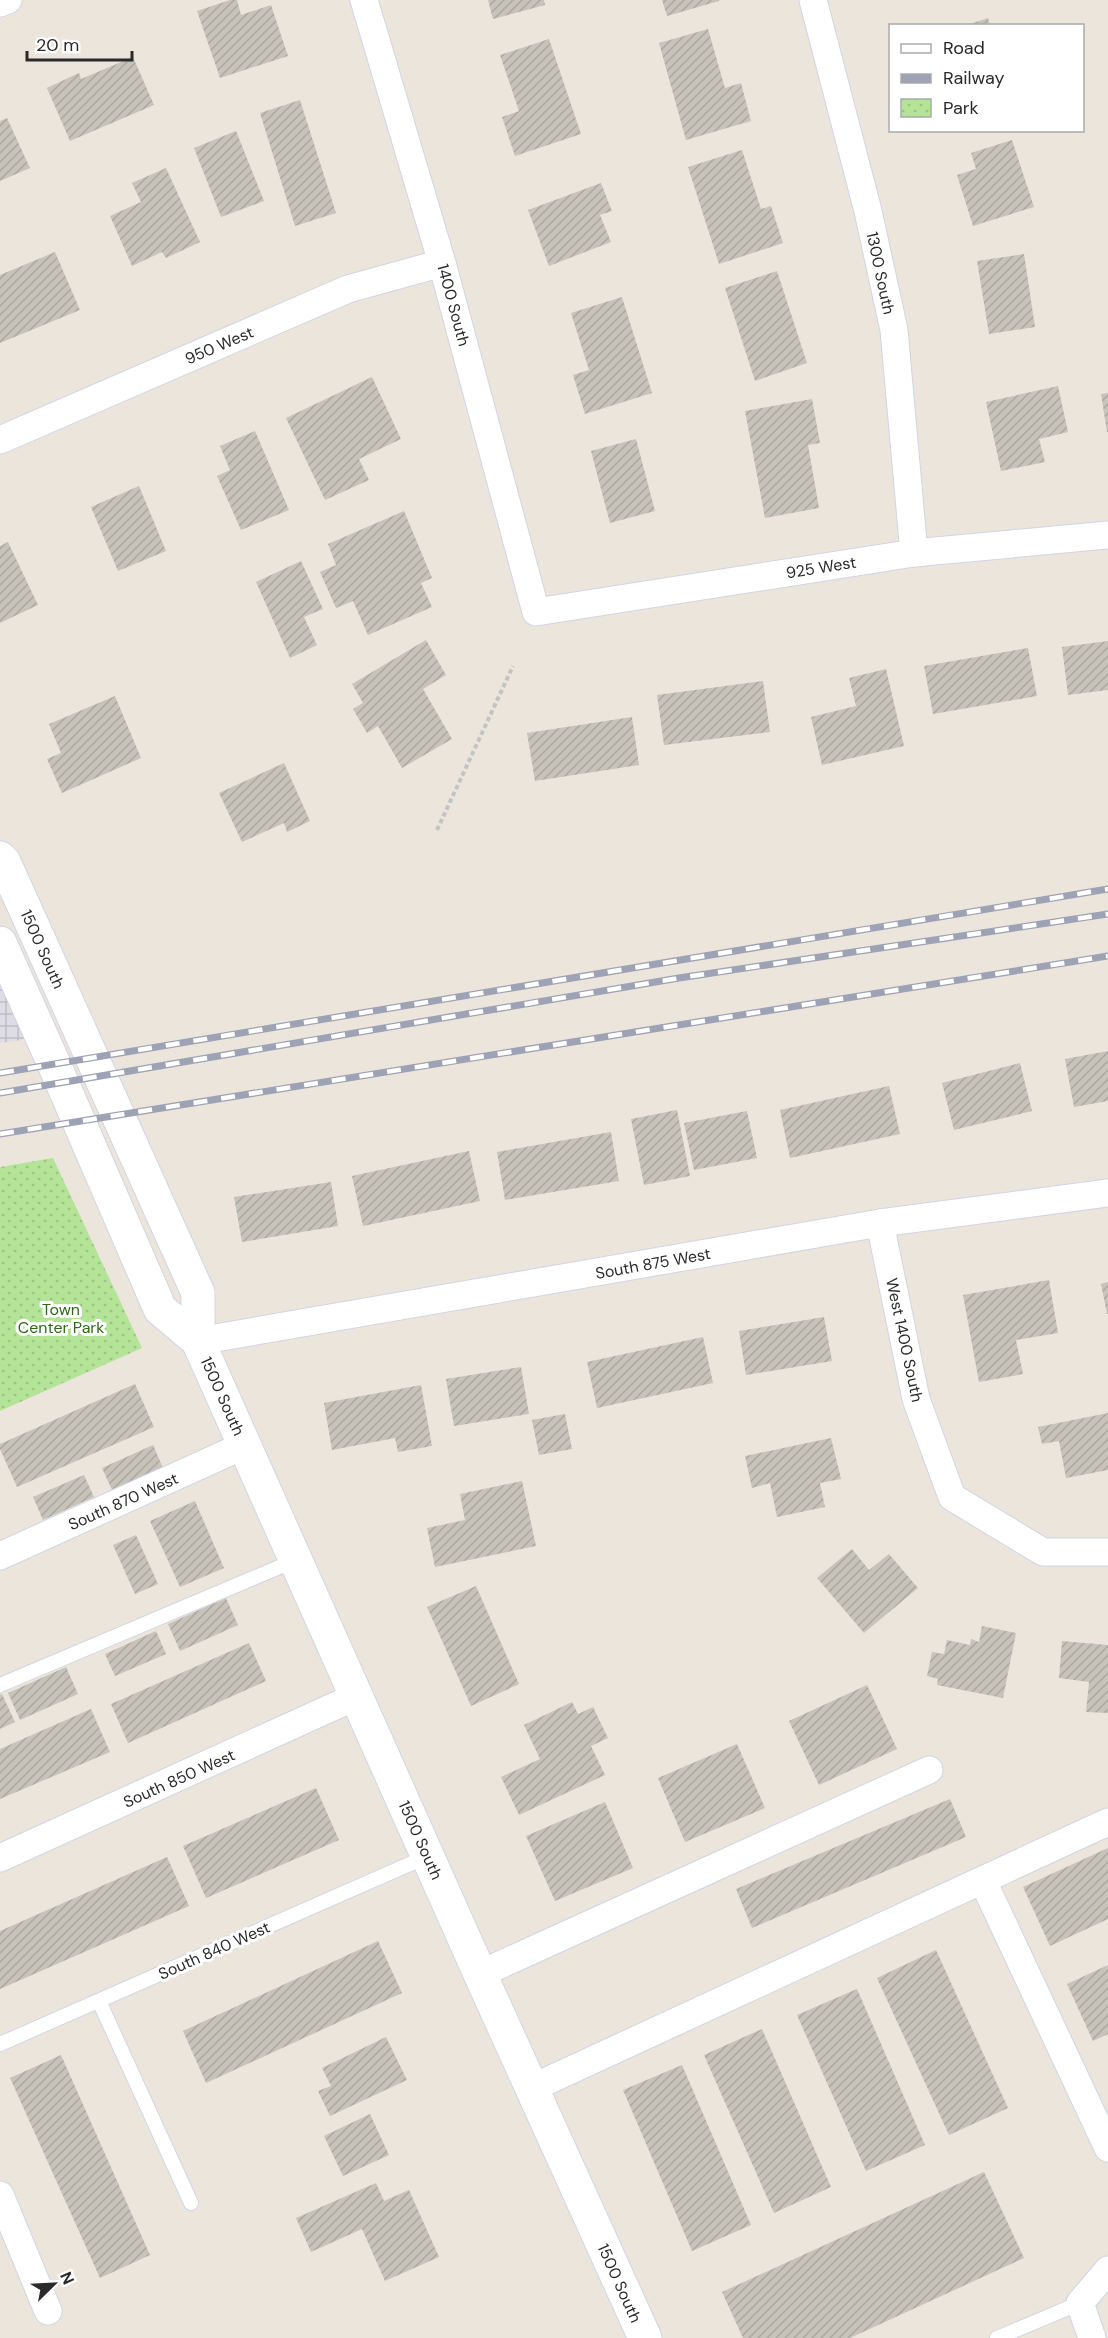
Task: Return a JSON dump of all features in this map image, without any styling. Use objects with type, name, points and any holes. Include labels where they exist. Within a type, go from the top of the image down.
[{"type":"street","points":[[0,3],[8,0]]},
{"type":"street","name":"1400 South","points":[[364,0],[442,263],[536,612]]},
{"type":"street","name":"1300 South","points":[[813,0],[868,211],[894,330],[914,553]]},
{"type":"street","name":"950 West","points":[[0,440],[348,289],[442,263]]},
{"type":"street","name":"925 West","points":[[536,612],[914,553],[1108,535]]},
{"type":"street","name":"1500 South","points":[[0,858],[4,862],[119,1114],[198,1293],[198,1341],[645,2338]]},
{"type":"street","name":"1500 South","points":[[0,943],[160,1309],[198,1341]]},
{"type":"street","name":"South 875 West","points":[[198,1341],[880,1223],[1108,1193]]},
{"type":"street","name":"West 1400 South","points":[[880,1223],[916,1399],[952,1497],[1044,1552],[1108,1552]]},
{"type":"street","name":"South 870 West","points":[[0,1556],[245,1445]]},
{"type":"street","name":"South 850 West","points":[[0,1858],[357,1696]]},
{"type":"street","points":[[480,1974],[929,1770]]},
{"type":"street","points":[[532,2088],[1108,1822]]},
{"type":"street","points":[[982,1881],[1108,2148]]},
{"type":"street","points":[[0,2195],[48,2311]]},
{"type":"street","points":[[1092,2338],[1080,2303],[1108,2270]]},
{"type":"lane","points":[[0,1685],[296,1560]]},
{"type":"lane","name":"South 840 West","points":[[0,2044],[428,1856]]},
{"type":"lane","points":[[99,2001],[191,2203]]},
{"type":"lane","points":[[997,2338],[1080,2303]]},
{"type":"path","points":[[437,830],[513,666]]},
{"type":"shaded area","points":[[0,936],[45,1037],[0,1043]]},
{"type":"green space","name":"Town Center Park","points":[[53,1158],[142,1348],[0,1411],[0,1167]]},
{"type":"building","points":[[230,0],[237,0],[241,15],[271,5],[288,56],[220,78],[197,11]]},
{"type":"building","points":[[488,0],[544,0],[545,5],[493,19]]},
{"type":"building","points":[[662,0],[719,0],[719,1],[667,16]]},
{"type":"building","points":[[988,18],[990,24],[970,24]]},
{"type":"building","points":[[708,29],[725,88],[741,83],[751,121],[686,140],[659,43]]},
{"type":"building","points":[[549,39],[581,134],[515,156],[502,117],[519,111],[500,55]]},
{"type":"building","points":[[133,57],[154,105],[70,141],[47,88],[79,73],[81,79]]},
{"type":"building","points":[[300,100],[336,213],[295,226],[260,113]]},
{"type":"building","points":[[7,118],[30,168],[0,181],[0,121]]},
{"type":"building","points":[[236,131],[264,201],[221,217],[194,148]]},
{"type":"building","points":[[1012,140],[1034,207],[973,226],[957,175],[976,169],[971,153]]},
{"type":"building","points":[[742,150],[761,209],[771,206],[783,243],[719,264],[688,167]]},
{"type":"building","points":[[166,168],[200,242],[166,258],[162,252],[132,266],[110,216],[141,202],[132,183]]},
{"type":"building","points":[[601,183],[612,211],[600,215],[611,242],[549,266],[528,210]]},
{"type":"building","points":[[55,252],[80,310],[0,343],[0,275]]},
{"type":"building","points":[[1024,254],[1035,327],[989,334],[977,261]]},
{"type":"building","points":[[777,271],[807,363],[755,381],[725,288]]},
{"type":"building","points":[[622,297],[652,393],[585,414],[573,375],[589,370],[571,313]]},
{"type":"building","points":[[372,377],[401,439],[359,459],[369,480],[325,500],[286,418]]},
{"type":"building","points":[[1058,386],[1068,432],[1039,439],[1045,462],[1001,471],[986,402]]},
{"type":"building","points":[[1108,393],[1108,432],[1107,432],[1101,394]]},
{"type":"building","points":[[812,399],[820,443],[808,445],[819,508],[765,518],[745,411]]},
{"type":"building","points":[[255,431],[289,510],[241,530],[217,476],[230,470],[220,446]]},
{"type":"building","points":[[636,439],[655,511],[610,523],[591,451]]},
{"type":"building","points":[[139,486],[166,551],[118,571],[91,507]]},
{"type":"building","points":[[404,511],[432,578],[421,583],[432,607],[368,635],[353,601],[336,608],[320,572],[336,565],[328,544]]},
{"type":"building","points":[[8,542],[38,605],[0,623],[0,546]]},
{"type":"building","points":[[301,561],[323,609],[304,617],[317,645],[290,658],[256,582]]},
{"type":"building","points":[[426,640],[446,675],[423,689],[452,739],[402,768],[378,726],[367,733],[353,709],[363,703],[352,684]]},
{"type":"building","points":[[1108,641],[1108,690],[1068,695],[1062,647]]},
{"type":"building","points":[[1028,648],[1037,696],[933,714],[924,666]]},
{"type":"building","points":[[886,669],[904,746],[822,765],[811,717],[856,706],[849,678]]},
{"type":"building","points":[[763,681],[770,732],[664,745],[657,695]]},
{"type":"building","points":[[115,696],[141,758],[62,793],[47,759],[61,753],[49,724]]},
{"type":"building","points":[[632,717],[639,765],[535,781],[527,733]]},
{"type":"building","points":[[284,763],[310,821],[287,832],[284,823],[242,842],[219,793]]},
{"type":"building","points":[[1108,1051],[1108,1101],[1074,1107],[1065,1059]]},
{"type":"building","points":[[1020,1063],[1032,1111],[954,1130],[942,1083]]},
{"type":"building","points":[[889,1086],[900,1134],[790,1158],[780,1110]]},
{"type":"building","points":[[677,1110],[690,1176],[644,1185],[631,1119]]},
{"type":"building","points":[[747,1111],[757,1158],[694,1170],[684,1123]]},
{"type":"building","points":[[611,1132],[619,1181],[505,1200],[497,1152]]},
{"type":"building","points":[[469,1151],[480,1201],[363,1226],[352,1176]]},
{"type":"building","points":[[331,1182],[338,1226],[242,1242],[234,1197]]},
{"type":"building","points":[[1049,1280],[1058,1333],[1016,1340],[1023,1374],[979,1382],[963,1295]]},
{"type":"building","points":[[1108,1282],[1108,1314],[1107,1314],[1101,1284]]},
{"type":"building","points":[[824,1317],[832,1361],[746,1375],[739,1331]]},
{"type":"building","points":[[703,1337],[713,1383],[597,1408],[587,1362]]},
{"type":"building","points":[[521,1367],[529,1414],[454,1426],[446,1379]]},
{"type":"building","points":[[135,1384],[154,1427],[17,1487],[0,1449],[0,1444]]},
{"type":"building","points":[[421,1385],[432,1446],[398,1452],[395,1438],[332,1450],[324,1403]]},
{"type":"building","points":[[1108,1413],[1108,1470],[1066,1478],[1059,1441],[1042,1444],[1038,1427]]},
{"type":"building","points":[[565,1414],[572,1449],[539,1455],[532,1420]]},
{"type":"building","points":[[831,1438],[841,1479],[820,1483],[825,1507],[777,1517],[770,1483],[752,1488],[745,1456]]},
{"type":"building","points":[[153,1445],[163,1468],[112,1490],[102,1468]]},
{"type":"building","points":[[84,1475],[94,1497],[43,1520],[33,1497]]},
{"type":"building","points":[[522,1481],[536,1546],[435,1567],[427,1528],[465,1520],[460,1494]]},
{"type":"building","points":[[195,1501],[224,1568],[180,1587],[150,1521]]},
{"type":"building","points":[[136,1535],[158,1584],[135,1594],[113,1545]]},
{"type":"building","points":[[852,1549],[869,1570],[889,1554],[918,1588],[864,1633],[817,1578]]},
{"type":"building","points":[[476,1586],[519,1684],[471,1706],[427,1607]]},
{"type":"building","points":[[226,1598],[238,1625],[180,1651],[168,1624]]},
{"type":"building","points":[[982,1626],[1016,1633],[1003,1698],[937,1685],[938,1679],[927,1676],[932,1652],[944,1654],[947,1640],[970,1645],[971,1639],[979,1642]]},
{"type":"building","points":[[156,1631],[166,1654],[115,1676],[105,1654]]},
{"type":"building","points":[[1062,1641],[1108,1645],[1108,1713],[1086,1712],[1089,1682],[1059,1678]]},
{"type":"building","points":[[249,1643],[266,1681],[128,1743],[111,1704]]},
{"type":"building","points":[[66,1667],[78,1694],[20,1720],[8,1693]]},
{"type":"building","points":[[867,1685],[897,1749],[819,1785],[789,1721]]},
{"type":"building","points":[[2,1694],[15,1722],[0,1729],[0,1695]]},
{"type":"building","points":[[572,1702],[578,1714],[593,1707],[608,1738],[591,1746],[605,1775],[519,1815],[501,1777],[540,1759],[524,1725]]},
{"type":"building","points":[[91,1709],[110,1752],[0,1799],[0,1749]]},
{"type":"building","points":[[737,1744],[765,1808],[685,1842],[658,1778]]},
{"type":"building","points":[[316,1788],[339,1840],[206,1898],[183,1846]]},
{"type":"building","points":[[950,1799],[966,1837],[752,1928],[736,1889]]},
{"type":"building","points":[[605,1802],[633,1868],[555,1901],[526,1836]]},
{"type":"building","points":[[1108,1848],[1108,1919],[1050,1946],[1023,1887]]},
{"type":"building","points":[[167,1857],[189,1906],[0,1989],[0,1931]]},
{"type":"building","points":[[378,1941],[402,1993],[206,2083],[183,2031]]},
{"type":"building","points":[[936,1950],[1008,2108],[949,2135],[877,1978]]},
{"type":"building","points":[[1108,1965],[1108,2034],[1093,2041],[1067,1984]]},
{"type":"building","points":[[857,1989],[925,2145],[866,2171],[797,2015]]},
{"type":"building","points":[[762,2029],[831,2187],[774,2213],[704,2055]]},
{"type":"building","points":[[386,2037],[407,2080],[330,2116],[318,2091],[331,2086],[322,2068]]},
{"type":"building","points":[[61,2055],[150,2255],[100,2278],[10,2078]]},
{"type":"building","points":[[682,2065],[751,2225],[692,2251],[623,2090]]},
{"type":"building","points":[[370,2114],[389,2155],[343,2176],[324,2136]]},
{"type":"building","points":[[984,2172],[1024,2258],[850,2338],[743,2338],[722,2292]]},
{"type":"building","points":[[376,2183],[384,2201],[409,2190],[439,2257],[385,2281],[362,2229],[311,2252],[296,2218]]},
{"type":"railway","points":[[0,1073],[1108,889]]},
{"type":"railway","points":[[0,1093],[679,978],[1108,914]]},
{"type":"railway","points":[[0,1134],[1108,956]]}]
